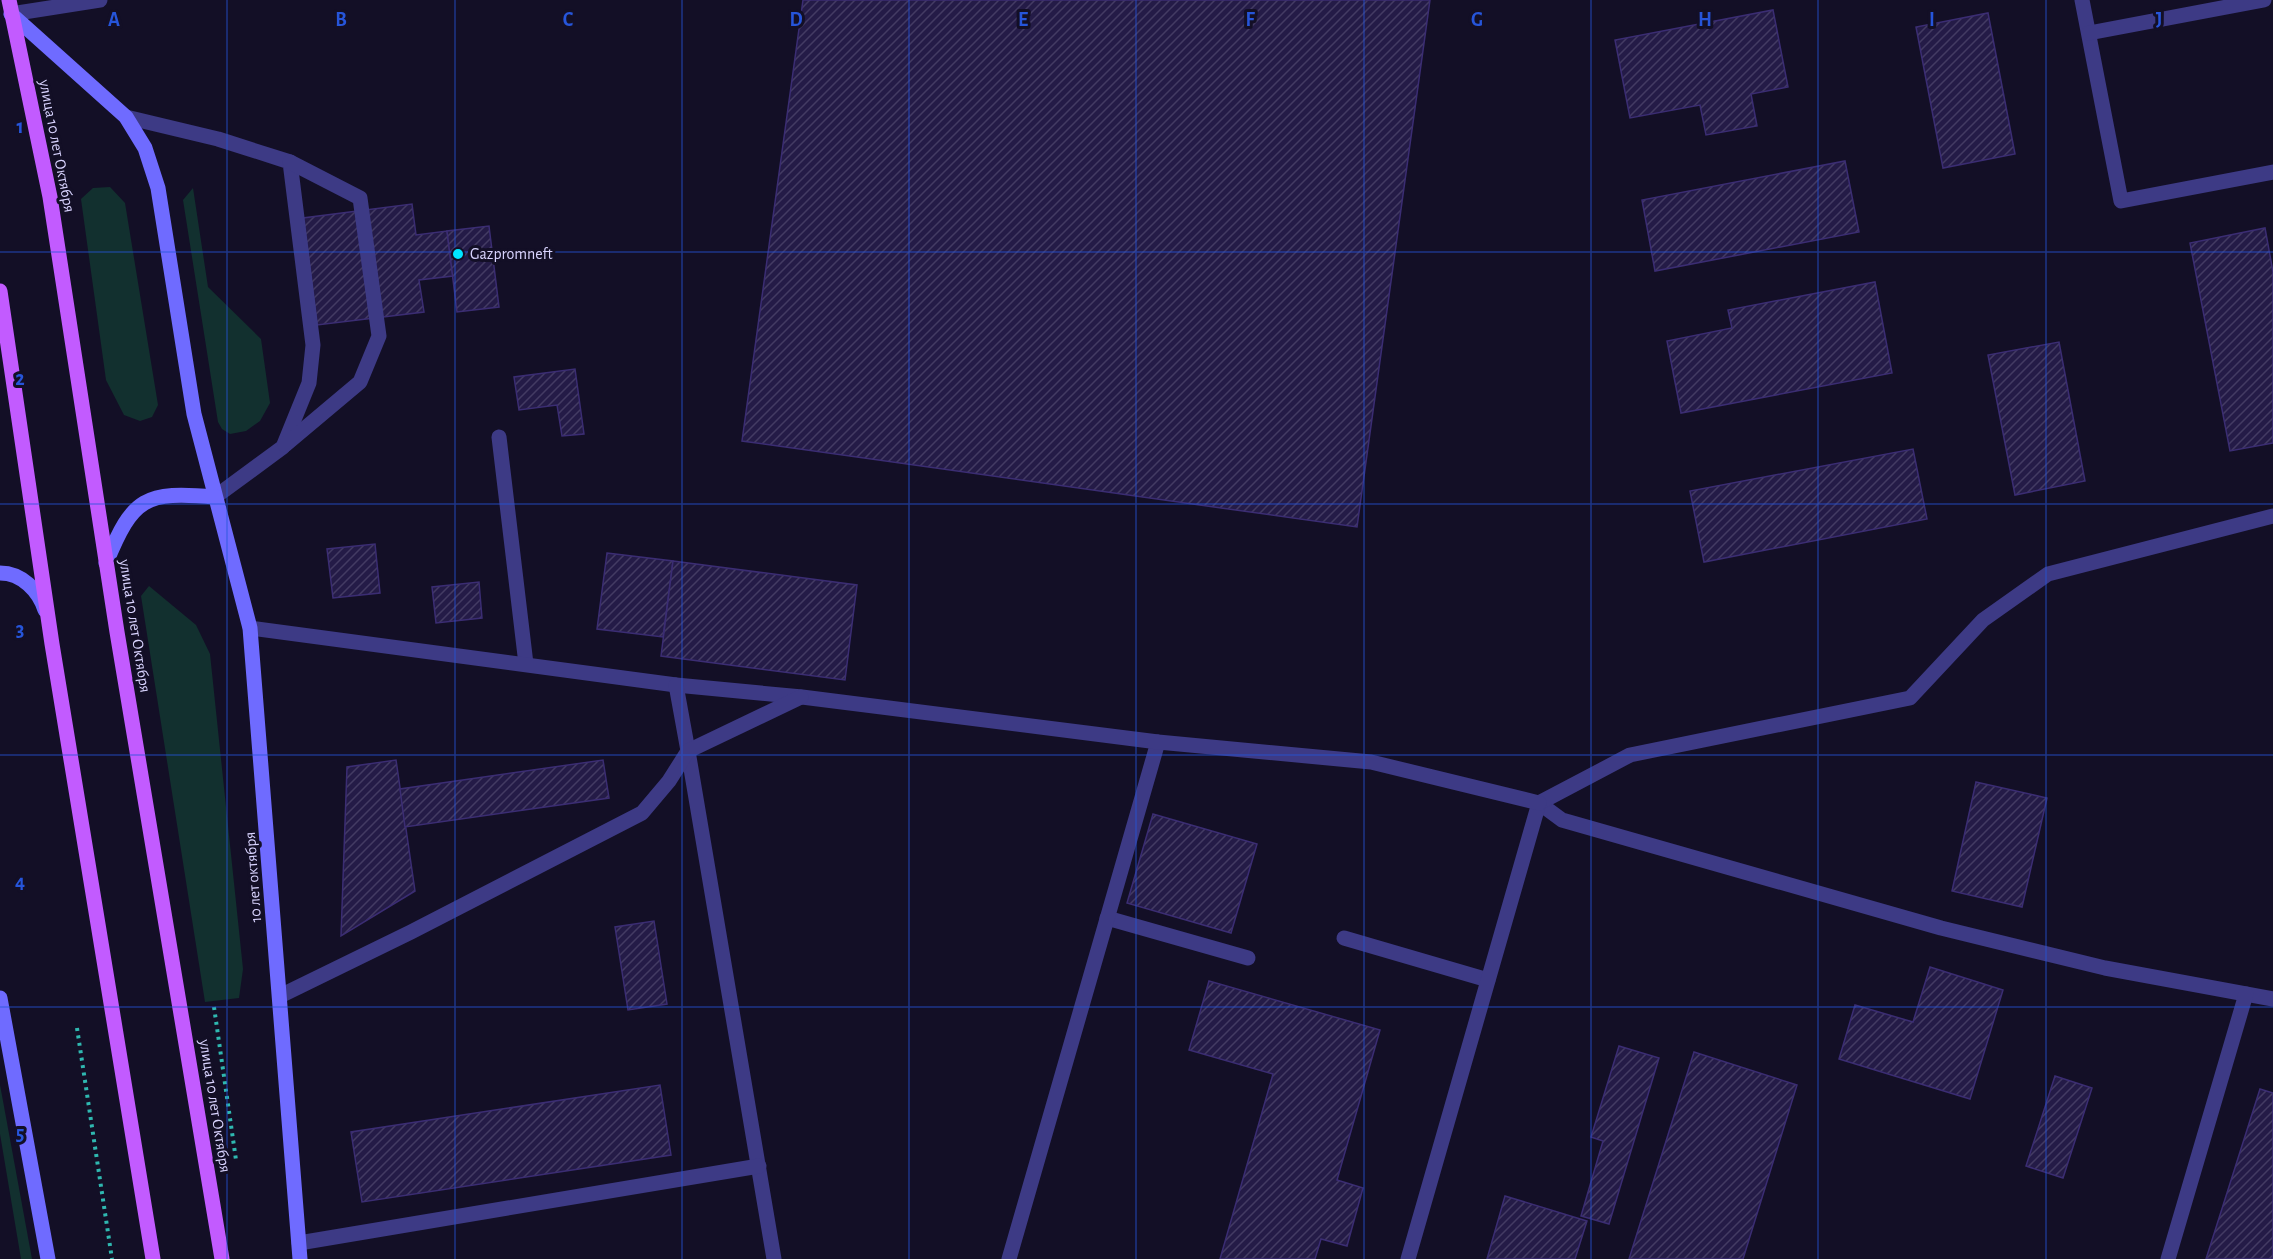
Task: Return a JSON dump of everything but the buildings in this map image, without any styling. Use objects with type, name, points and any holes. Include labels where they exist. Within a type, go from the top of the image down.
[{"type":"main road","name":"улица 10 лет Октября","points":[[10,7],[50,196],[106,563],[222,1259]]},
{"type":"main road","points":[[0,291],[48,617],[153,1259]]},
{"type":"street","points":[[10,7],[100,0]]},
{"type":"street","points":[[2082,0],[2121,201],[2273,172]]},
{"type":"street","points":[[2089,33],[2264,0]]},
{"type":"street","name":"10 лет октября","points":[[10,7],[126,117],[145,148],[158,188],[194,414],[250,627],[299,1251]]},
{"type":"street","points":[[106,563],[117,535],[134,510],[153,497],[177,493],[215,497],[283,447],[360,382],[379,336],[360,198],[290,162],[218,139],[126,117]]},
{"type":"street","points":[[283,447],[309,383],[313,345],[290,162]]},
{"type":"street","points":[[0,346],[6,329]]},
{"type":"street","points":[[499,437],[526,664]]},
{"type":"street","points":[[1408,1259],[1539,804],[1630,755],[1910,698],[1983,620],[2048,574],[2273,516]]},
{"type":"street","points":[[0,573],[8,573],[26,582],[41,598],[48,617]]},
{"type":"street","points":[[250,627],[676,685],[802,697],[1158,742],[1371,762],[1539,804],[1562,820],[1941,928],[2105,968],[2273,999]]},
{"type":"street","points":[[676,685],[774,1259]]},
{"type":"street","points":[[280,996],[642,813],[669,781],[688,751],[802,697]]},
{"type":"street","points":[[1009,1259],[1158,742]]},
{"type":"street","points":[[1107,918],[1248,958]]},
{"type":"street","points":[[1344,938],[1488,980]]},
{"type":"street","points":[[2168,1259],[2246,994]]},
{"type":"street","points":[[0,998],[48,1259]]},
{"type":"street","points":[[299,1251],[759,1166]]},
{"type":"path","points":[[214,1007],[237,1167]]},
{"type":"path","points":[[76,1028],[112,1259]]},
{"type":"green space","points":[[110,187],[125,203],[158,405],[152,417],[140,421],[124,415],[106,380],[81,199],[93,188]]},
{"type":"green space","points":[[193,188],[208,287],[261,339],[270,403],[260,421],[246,431],[230,434],[222,429],[218,422],[183,200]]},
{"type":"green space","points":[[149,586],[196,625],[210,654],[243,969],[239,998],[205,1002],[141,596]]},
{"type":"green space","points":[[0,1085],[32,1259],[21,1259],[0,1134]]},
{"type":"place","name":"Gazpromneft","points":[[458,254]]}]
